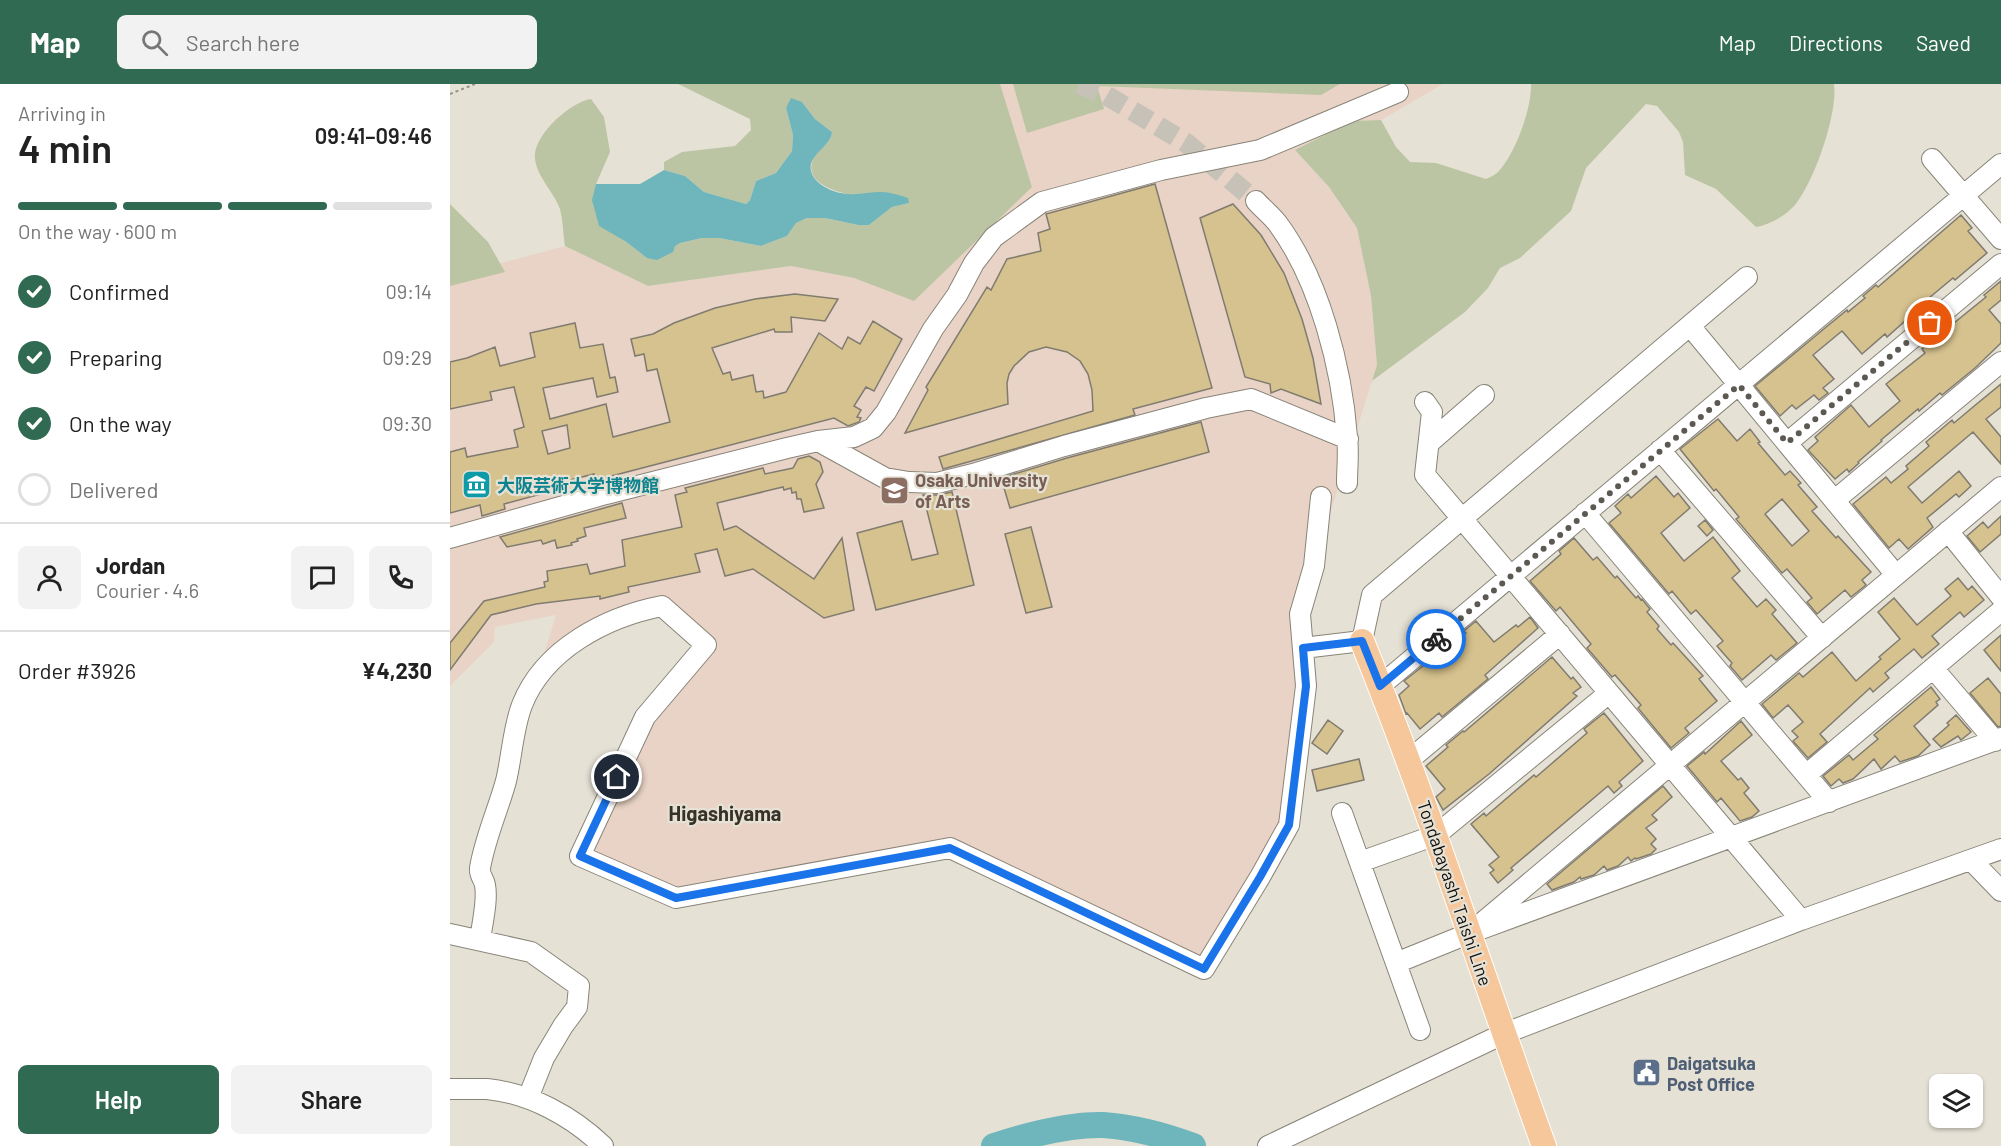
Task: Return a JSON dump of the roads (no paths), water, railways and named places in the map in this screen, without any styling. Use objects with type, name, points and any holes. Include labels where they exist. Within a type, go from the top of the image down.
[{"type":"main road","name":"Tondabayashi Taishi Line","points":[[1362,641],[1436,835],[1503,1034],[1544,1146]]},
{"type":"street","points":[[450,538],[606,494],[818,441],[854,436],[873,428],[886,412],[974,263],[994,237],[1042,202],[1161,170],[1260,150],[1398,92]]},
{"type":"street","points":[[1932,159],[2001,239]]},
{"type":"street","points":[[1380,686],[2001,164]]},
{"type":"street","points":[[1256,201],[1278,223],[1299,259],[1318,303],[1340,378],[1348,439],[1347,483]]},
{"type":"street","points":[[1787,443],[2001,264]]},
{"type":"street","points":[[1303,648],[1362,641],[1372,595],[1747,277]]},
{"type":"street","points":[[1690,327],[1896,575]]},
{"type":"street","points":[[1835,500],[2001,362]]},
{"type":"street","points":[[1429,442],[1484,395]]},
{"type":"street","points":[[818,441],[885,478],[936,483],[1206,408],[1251,399],[1348,439]]},
{"type":"street","points":[[1425,402],[1432,412],[1425,475],[1801,920]]},
{"type":"street","points":[[1660,450],[1822,638]]},
{"type":"street","points":[[1470,933],[2001,487]]},
{"type":"street","points":[[480,940],[485,885],[479,872],[506,781],[522,705],[539,673],[569,646],[597,628],[637,611],[662,606],[706,645],[645,717],[580,856],[676,898],[950,848],[1204,969],[1289,825],[1306,686],[1300,614],[1314,566],[1321,497]]},
{"type":"street","points":[[1585,513],[1829,802]]},
{"type":"street","points":[[1948,531],[2001,597]]},
{"type":"street","points":[[1806,775],[2001,611]]},
{"type":"street","points":[[1408,761],[1560,634]]},
{"type":"street","points":[[1396,963],[1470,933],[1998,740],[1933,668]]},
{"type":"street","points":[[1360,862],[1436,835],[1608,693]]},
{"type":"street","points":[[1342,813],[1420,1030]]},
{"type":"street","points":[[1268,1146],[1503,1034],[1801,920],[2001,849]]},
{"type":"street","points":[[1971,860],[2001,891]]},
{"type":"street","points":[[450,934],[531,952],[579,986],[578,1007],[563,1026],[544,1058],[528,1098]]},
{"type":"street","points":[[450,1089],[489,1089],[528,1098],[553,1110],[591,1134],[603,1146]]},
{"type":"water","points":[[791,98],[802,102],[815,119],[832,132],[828,142],[812,160],[811,171],[816,180],[826,188],[844,194],[888,193],[908,198],[909,203],[892,207],[869,225],[825,218],[807,218],[796,223],[787,236],[761,246],[719,238],[702,238],[680,243],[675,246],[673,252],[657,260],[647,258],[625,241],[599,226],[592,200],[596,184],[640,184],[664,170],[685,176],[704,192],[746,204],[750,200],[756,181],[776,173],[792,151],[793,135],[786,108]]},
{"type":"waterway","points":[[994,1146],[1033,1135],[1090,1125],[1149,1132],[1193,1146]]},
{"type":"tunnel","points":[[1079,84],[1104,94],[1185,142],[1256,201]]},
{"type":"place","name":"大阪芸術大学博物館","points":[[476,485]]},
{"type":"place","name":"Osaka University of Arts","points":[[894,490]]},
{"type":"place","name":"Daigatsuka Post Office","points":[[1646,1073]]},
{"type":"district","name":"Higashiyama","points":[[725,813]]}]
